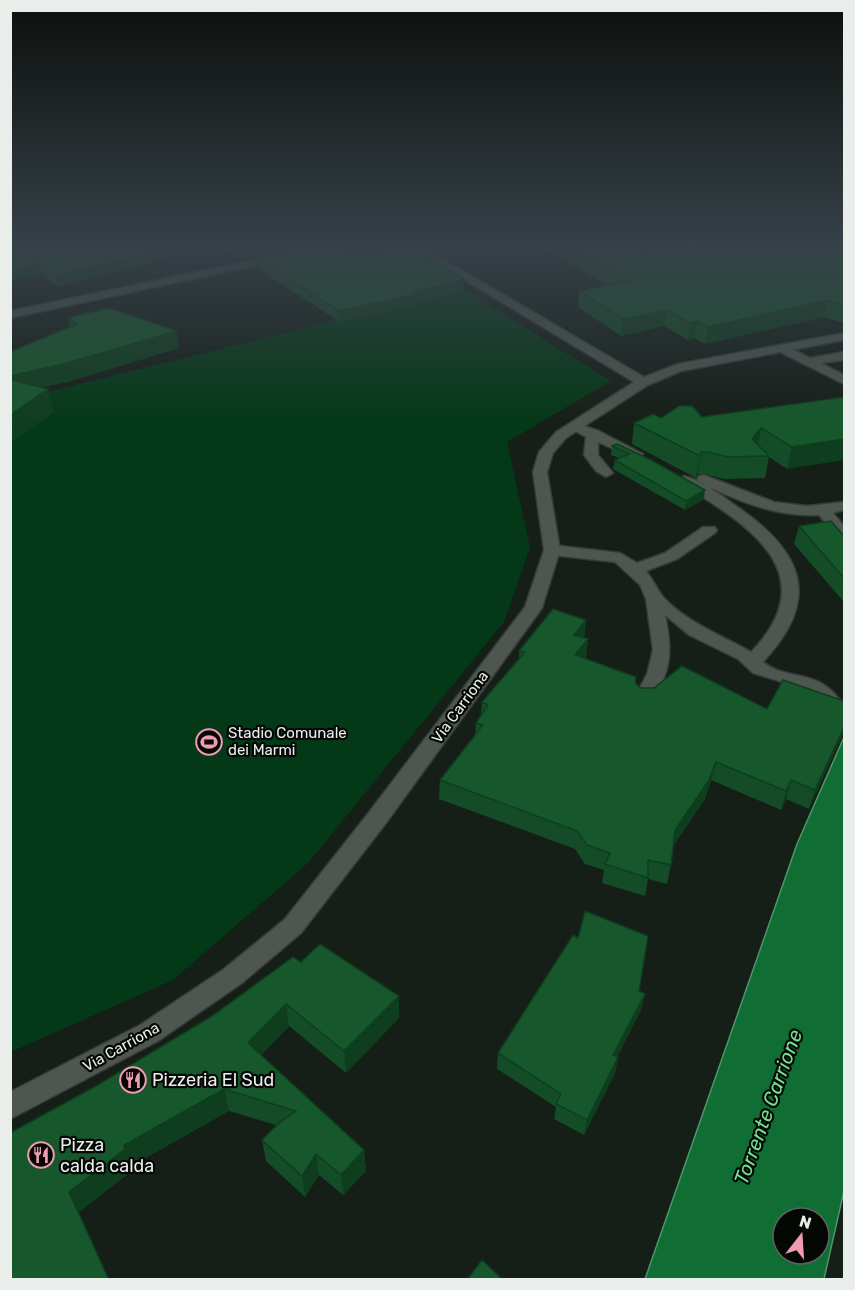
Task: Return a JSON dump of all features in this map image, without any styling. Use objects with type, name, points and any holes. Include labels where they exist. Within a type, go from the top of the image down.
[{"type":"street","points":[[10,315],[61,304]]},
{"type":"street","points":[[512,304],[643,382]]},
{"type":"street","name":"Via Carriona","points":[[10,1106],[149,1033],[233,976],[293,926],[378,817],[534,608],[552,550],[540,472],[546,452],[561,435],[584,426],[643,382],[678,368],[786,350],[844,337]]},
{"type":"street","points":[[786,350],[812,361],[844,380]]},
{"type":"street","points":[[812,361],[844,356]]},
{"type":"street","points":[[584,426],[652,457]]},
{"type":"street","points":[[584,426],[589,452],[606,473]]},
{"type":"street","points":[[752,662],[784,622],[791,586],[789,574],[782,559],[744,516],[676,470],[765,506],[793,512],[824,511],[844,506]]},
{"type":"street","points":[[824,511],[844,536]]},
{"type":"street","points":[[635,569],[671,556],[709,530]]},
{"type":"street","points":[[552,550],[620,558],[648,583],[655,599],[695,631],[744,655],[760,669],[809,684],[830,699],[834,707]]},
{"type":"street","points":[[644,699],[662,665],[663,645],[654,610],[655,599]]},
{"type":"shaded area","name":"Stadio Comunale dei Marmi","points":[[377,304],[487,304],[611,381],[507,442],[530,547],[504,622],[309,862],[173,980],[11,1052],[11,401],[344,318]]},
{"type":"water","name":"Torrente Carrione","points":[[844,737],[844,1191],[831,1248],[831,1206],[771,1206],[771,1266],[827,1266],[824,1279],[645,1279],[797,844]]},
{"type":"building","points":[[328,304],[370,304],[339,311]]},
{"type":"building","points":[[600,304],[809,304],[708,327],[698,321],[690,323],[667,310],[623,319]]},
{"type":"building","points":[[108,308],[177,331],[63,364],[10,376],[10,352],[77,324],[68,318]]},
{"type":"building","points":[[10,381],[48,389],[10,415]]},
{"type":"building","points":[[844,397],[844,439],[792,447],[761,428],[752,439],[769,456],[728,457],[701,452],[700,456],[634,423],[653,414],[661,418],[679,406],[692,406],[702,417]]},
{"type":"building","points":[[617,444],[705,490],[686,501],[615,460],[630,454],[612,446]]},
{"type":"building","points":[[831,521],[844,536],[844,578],[799,526]]},
{"type":"building","points":[[553,609],[586,620],[574,635],[588,639],[575,655],[636,677],[635,682],[640,688],[654,688],[682,666],[767,709],[783,680],[844,701],[844,727],[815,790],[791,780],[786,791],[716,762],[709,780],[675,830],[671,865],[648,860],[648,878],[605,864],[610,853],[587,845],[577,831],[440,780],[483,725],[476,723],[488,705],[482,702],[525,652],[519,651]]},
{"type":"building","points":[[585,911],[648,936],[639,991],[645,994],[613,1055],[618,1057],[587,1120],[556,1104],[561,1094],[498,1053],[573,935],[578,938]]},
{"type":"building","points":[[320,944],[399,996],[344,1051],[286,1004],[248,1043],[364,1150],[341,1175],[316,1154],[302,1176],[262,1140],[279,1123],[296,1111],[224,1089],[124,1145],[125,1149],[69,1192],[109,1280],[10,1280],[10,1133],[96,1086],[212,1016],[293,957],[301,962]]},
{"type":"building","points":[[482,1260],[503,1280],[467,1280]]},
{"type":"place","name":"Stadio Comunale dei Marmi","points":[[209,742]]},
{"type":"place","name":"Pizzeria El Sud","points":[[133,1080]]},
{"type":"place","name":"Pizza calda calda","points":[[41,1155]]}]
